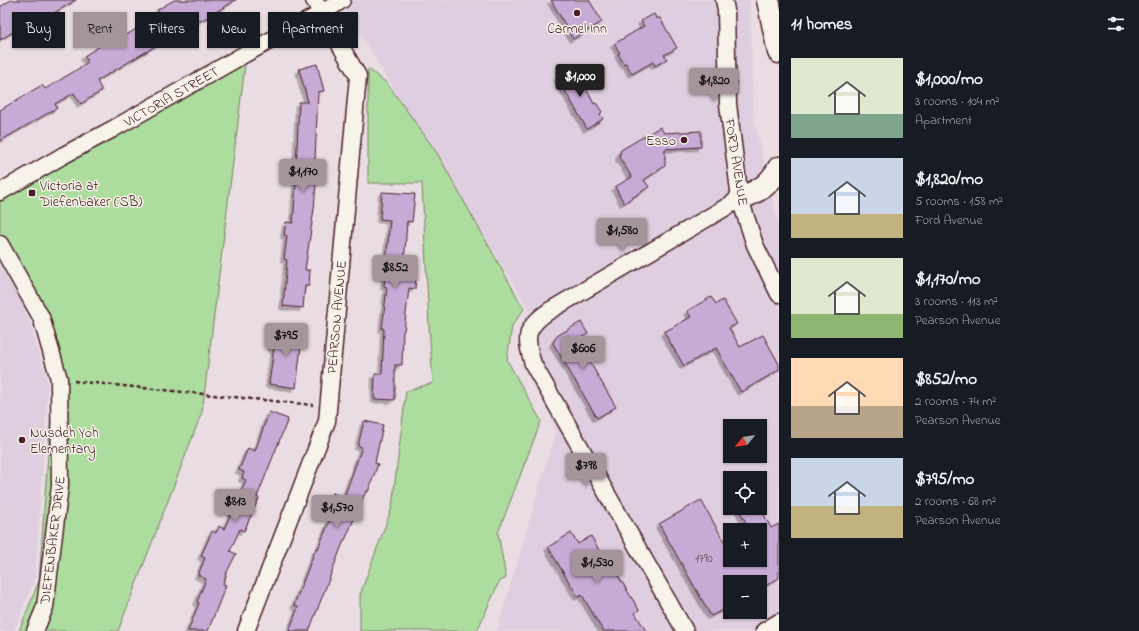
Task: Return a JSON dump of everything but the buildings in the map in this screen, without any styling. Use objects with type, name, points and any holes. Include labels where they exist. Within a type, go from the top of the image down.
[{"type":"highway","points":[[768,0],[779,52]]},
{"type":"highway","points":[[740,199],[771,191],[774,177],[779,168]]},
{"type":"street","name":"VICTORIA STREET","points":[[0,192],[245,54],[318,7],[342,0]]},
{"type":"street","name":"FORD AVENUE","points":[[724,0],[726,10],[728,104],[740,199],[754,245],[779,294]]},
{"type":"street","name":"PEARSON AVENUE","points":[[246,631],[327,421],[358,76],[318,7]]},
{"type":"street","points":[[685,631],[533,364],[528,348],[528,332],[537,319],[549,311],[740,199]]},
{"type":"street","name":"DIEFENBAKER DRIVE","points":[[0,244],[41,317],[59,379],[60,486],[45,607],[35,631]]},
{"type":"street","points":[[764,631],[779,622]]},
{"type":"path","points":[[59,379],[328,407]]},
{"type":"shaded area","points":[[339,0],[750,0],[753,115],[779,228],[779,614],[752,631],[497,631],[556,430],[524,361],[532,314],[358,31],[358,12],[346,12]]},
{"type":"shaded area","name":"Nusdeh Yoh Elementary","points":[[0,266],[24,306],[48,383],[35,578],[14,631],[0,631]]},
{"type":"green space","points":[[247,49],[202,412],[118,631],[19,631],[39,581],[53,384],[23,283],[0,245],[0,194]]},
{"type":"green space","points":[[368,69],[387,83],[437,153],[524,309],[512,326],[507,360],[541,421],[498,533],[506,578],[499,582],[477,631],[360,631],[360,595],[392,507],[406,391],[433,383],[422,183],[368,183]]},
{"type":"place","name":"Carmel Inn","points":[[577,13]]},
{"type":"place","name":"Esso","points":[[684,140]]},
{"type":"place","name":"Victoria at Diefenbaker (SB)","points":[[32,193]]},
{"type":"place","name":"Nusdeh Yoh Elementary","points":[[22,440]]}]
